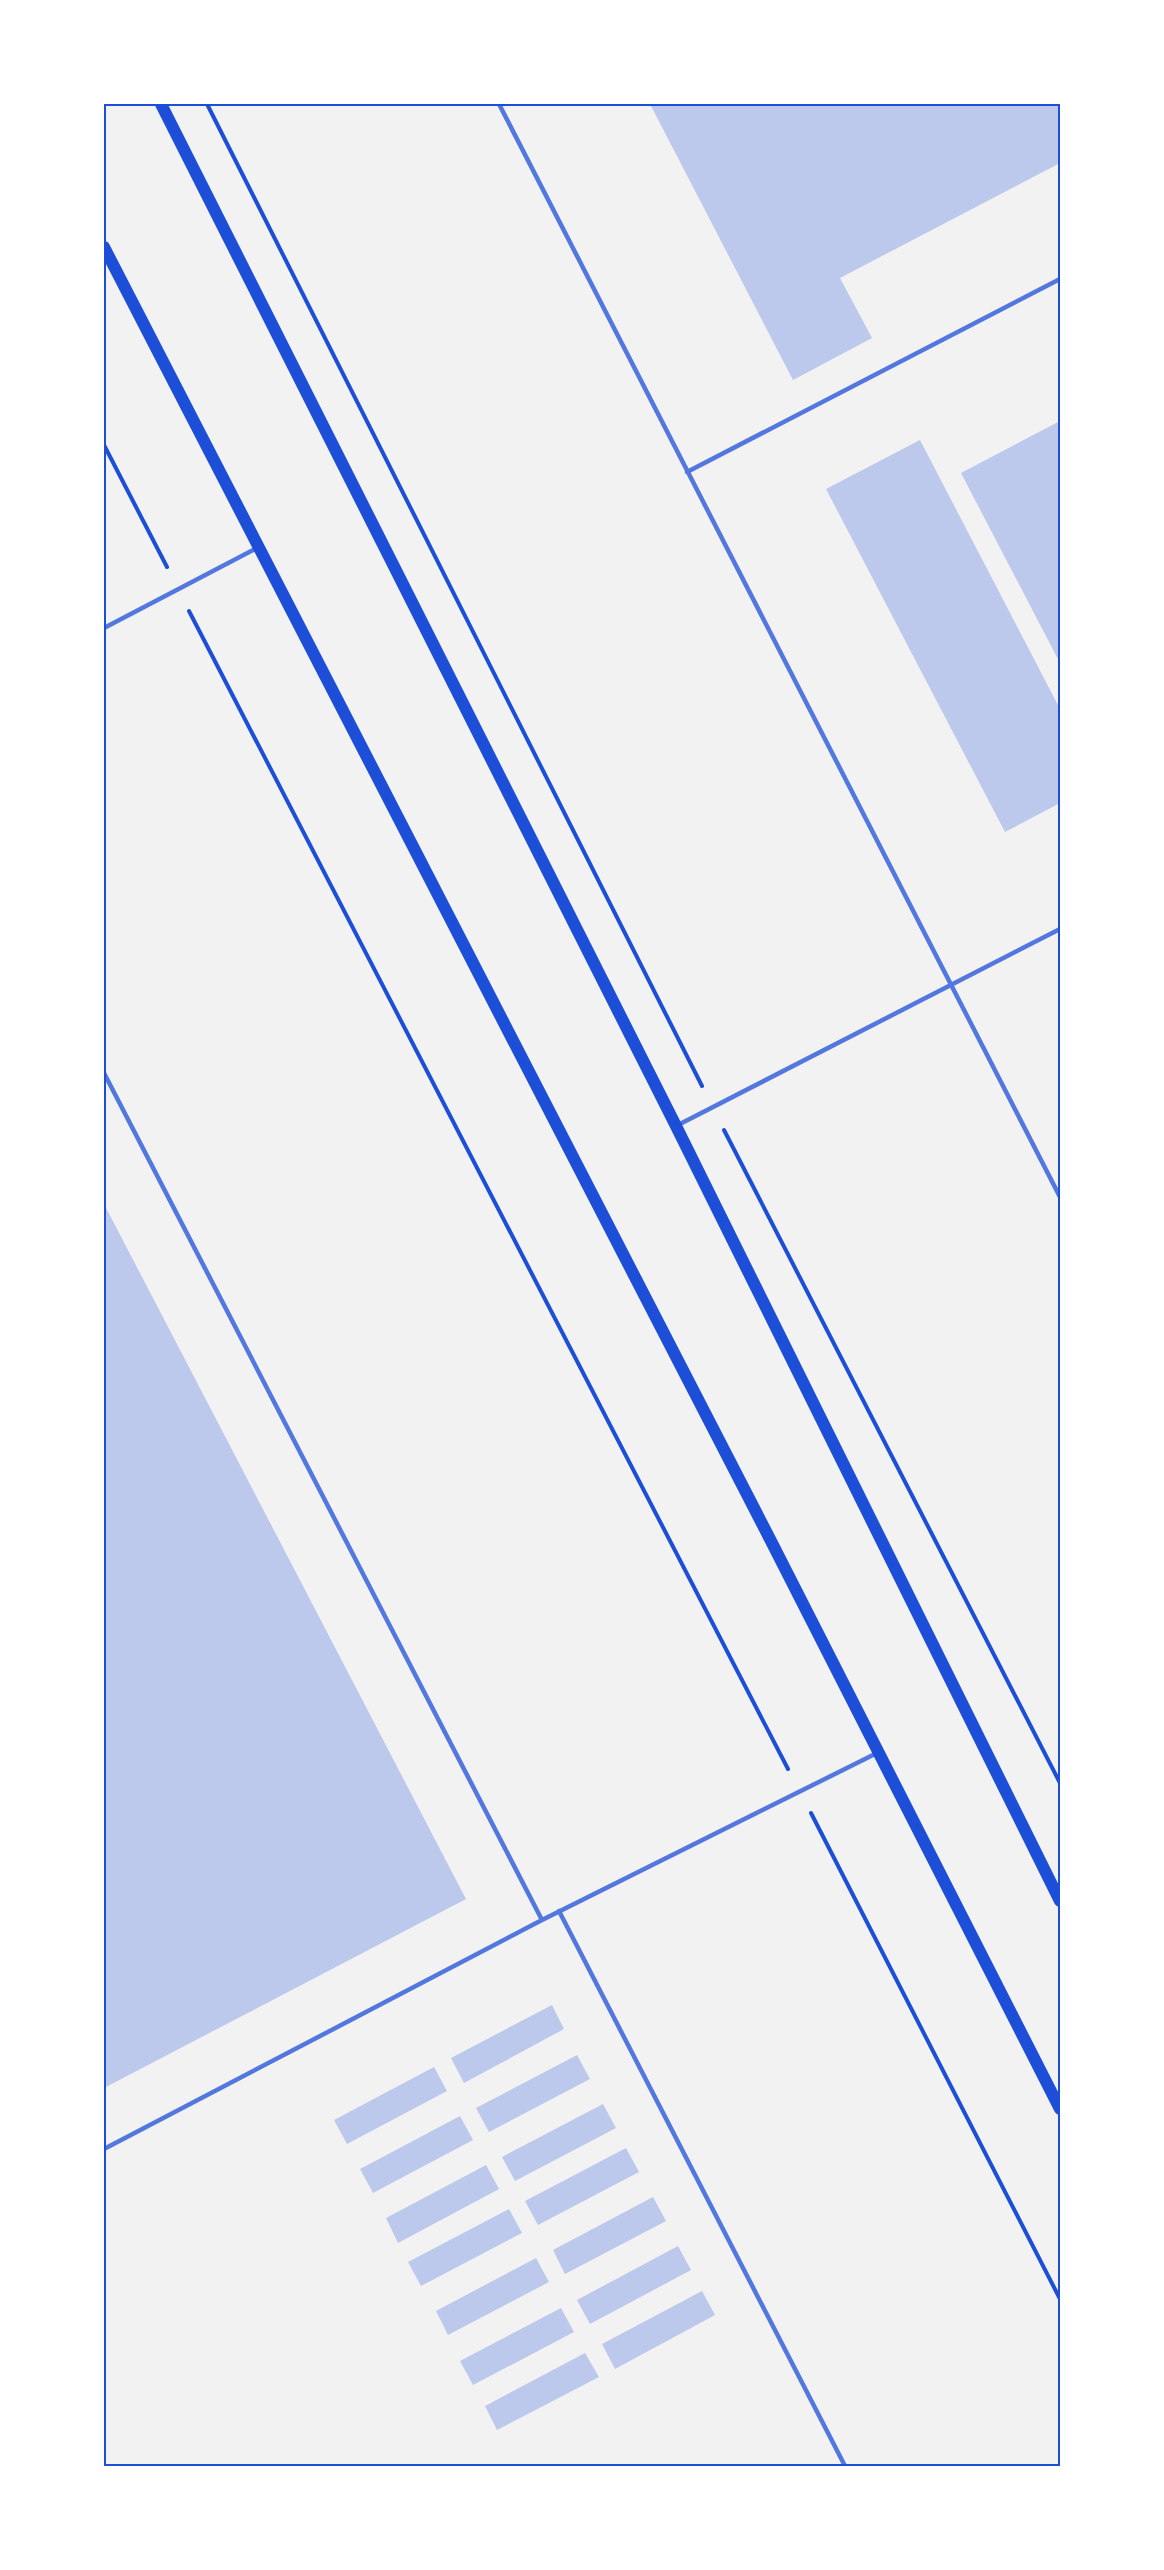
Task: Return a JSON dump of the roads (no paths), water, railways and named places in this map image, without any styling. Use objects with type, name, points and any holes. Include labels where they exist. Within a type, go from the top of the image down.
[{"type":"main road","points":[[161,104],[676,1126],[1060,1901]]},
{"type":"main road","points":[[104,247],[879,1752],[1060,2109]]},
{"type":"lane","points":[[499,104],[1060,1197]]},
{"type":"lane","points":[[687,472],[1060,279]]},
{"type":"lane","points":[[104,628],[259,547]]},
{"type":"lane","points":[[676,1126],[1060,929]]},
{"type":"lane","points":[[104,1073],[542,1920]]},
{"type":"lane","points":[[104,2148],[542,1920],[879,1752]]},
{"type":"lane","points":[[560,1911],[845,2466]]}]
